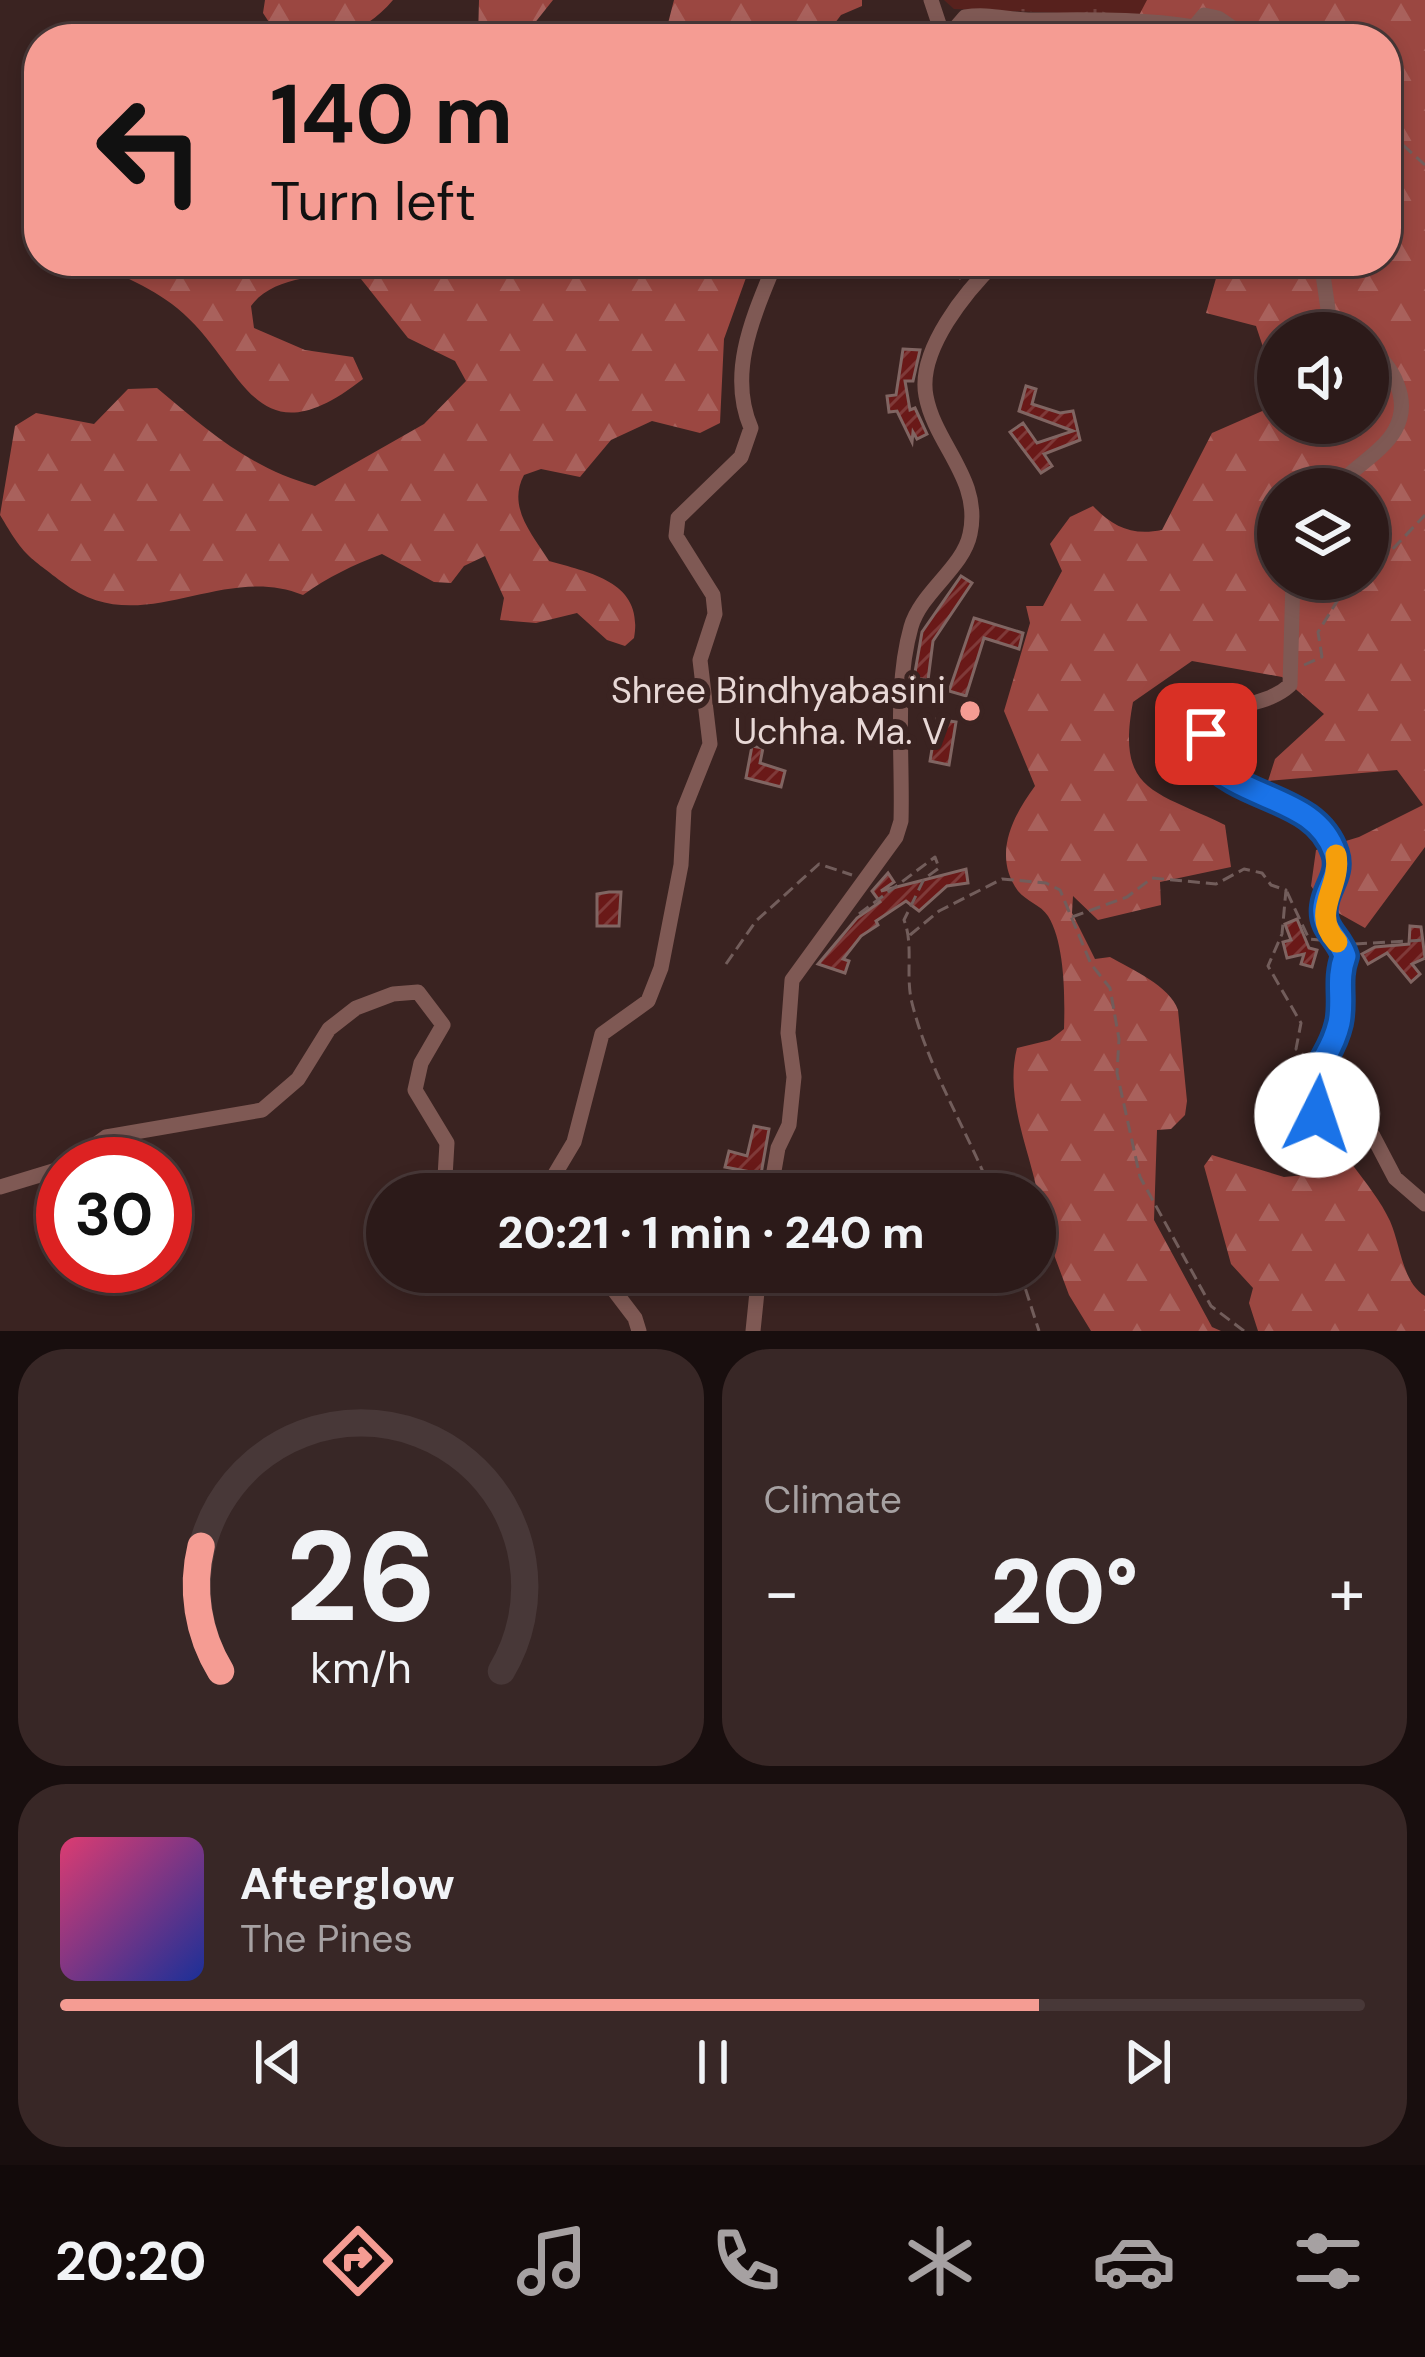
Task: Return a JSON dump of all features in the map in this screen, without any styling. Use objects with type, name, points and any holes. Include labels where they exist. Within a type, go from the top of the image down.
[{"type":"street","points":[[959,24],[965,17],[988,14],[1026,20],[1140,18],[1176,24]]},
{"type":"street","points":[[1196,24],[1204,15],[1227,24]]},
{"type":"street","points":[[556,1173],[574,1142],[602,1034],[648,1001],[661,968],[681,865],[684,809],[710,744],[700,660],[715,614],[713,596],[676,536],[678,518],[741,457],[751,428],[737,398],[750,326],[770,276]]},
{"type":"street","points":[[774,1173],[789,1125],[794,1077],[788,1034],[792,980],[824,940],[840,908],[887,853],[901,820],[903,678],[912,625],[970,538],[973,500],[925,394],[937,338],[963,296],[982,276]]},
{"type":"street","points":[[1323,276],[1328,312]]},
{"type":"street","points":[[1389,365],[1401,400],[1396,430],[1389,437]]},
{"type":"street","points":[[1356,468],[1381,444]]},
{"type":"street","points":[[1293,600],[1290,685],[1275,699],[1239,703],[1224,712],[1206,734],[1204,757],[1224,779],[1298,808],[1325,835],[1338,869],[1324,905],[1326,930],[1342,946],[1337,1030],[1311,1085],[1317,1115],[1339,1132],[1373,1136],[1395,1178],[1425,1204]]},
{"type":"street","points":[[106,1137],[262,1110],[298,1079],[328,1029],[356,1008],[393,994],[418,992],[443,1025],[422,1063],[415,1090],[447,1143],[445,1173]]},
{"type":"street","points":[[0,1187],[36,1176]]},
{"type":"street","points":[[616,1293],[639,1331]]},
{"type":"street","points":[[753,1331],[757,1293]]},
{"type":"path","points":[[1403,145],[1425,165]]},
{"type":"path","points":[[959,276],[963,296]]},
{"type":"path","points":[[1389,553],[1425,515]]},
{"type":"path","points":[[1293,670],[1322,657],[1318,632],[1338,600]]},
{"type":"path","points":[[824,940],[935,857],[939,868],[910,901],[904,920],[910,935],[906,966],[911,1000],[931,1065],[982,1173]]},
{"type":"path","points":[[726,964],[756,921],[819,864],[865,880]]},
{"type":"path","points":[[1071,917],[1127,897],[1152,878],[1216,884],[1244,869],[1262,873],[1270,885],[1286,890],[1309,939],[1321,940]]},
{"type":"path","points":[[910,935],[939,910],[1002,879],[1046,883],[1060,890],[1091,964],[1110,988],[1119,1040],[1117,1072],[1140,1177],[1211,1306],[1244,1331]]},
{"type":"path","points":[[1286,890],[1282,934],[1268,966],[1301,1023],[1296,1048],[1317,1065]]},
{"type":"path","points":[[1342,946],[1425,940]]},
{"type":"path","points":[[1027,1293],[1039,1331]]},
{"type":"green space","points":[[265,0],[393,0],[365,24],[270,24],[263,13]]},
{"type":"green space","points":[[479,0],[553,0],[534,24],[478,24]]},
{"type":"green space","points":[[674,0],[862,0],[862,6],[841,15],[834,24],[668,24]]},
{"type":"green space","points":[[944,0],[1147,0],[1141,16],[954,9]]},
{"type":"green space","points":[[1147,0],[1425,0],[1425,847],[1365,928],[1324,905],[1311,886],[1316,850],[1359,837],[1423,805],[1397,770],[1268,781],[1275,759],[1324,714],[1282,677],[1192,661],[1133,702],[1129,732],[1136,771],[1160,794],[1225,825],[1231,867],[1160,882],[1161,905],[1098,920],[1073,896],[1072,913],[1095,959],[1110,957],[1149,979],[1178,1010],[1187,1101],[1185,1115],[1171,1129],[1157,1130],[1154,1220],[1212,1327],[1221,1331],[1091,1331],[1069,1295],[1056,1260],[1056,1173],[1033,1173],[1015,1101],[1017,1048],[1050,1040],[1064,1029],[1061,955],[1054,927],[1045,912],[1018,891],[1007,864],[1008,836],[1035,786],[1004,711],[1030,623],[1026,606],[1043,606],[1062,571],[1050,544],[1070,517],[1093,506],[1124,528],[1162,530],[1212,433],[1257,413],[1257,444],[1389,444],[1389,312],[1257,312],[1257,329],[1206,313],[1217,276],[1401,276],[1401,24],[1135,23]]},
{"type":"green space","points":[[123,276],[328,276],[285,283],[260,296],[251,306],[254,328],[305,350],[353,357],[363,379],[326,403],[297,412],[273,409],[254,397],[177,308]]},
{"type":"green space","points":[[359,276],[747,276],[724,339],[720,423],[700,433],[652,421],[611,440],[580,477],[541,469],[524,475],[519,487],[524,520],[549,561],[611,583],[631,604],[634,638],[625,646],[607,640],[577,613],[536,623],[500,620],[504,598],[485,556],[464,566],[451,583],[434,582],[382,554],[303,595],[272,587],[241,587],[151,604],[91,599],[27,554],[0,515],[15,426],[36,413],[94,424],[128,389],[157,388],[250,458],[315,486],[424,424],[466,381],[455,361],[408,338]]},
{"type":"green space","points":[[1296,1065],[1324,1070],[1321,1104],[1326,1122],[1390,1221],[1407,1273],[1425,1296],[1425,1331],[1258,1331],[1249,1303],[1253,1288],[1231,1264],[1204,1166],[1212,1155],[1284,1177],[1305,1175],[1308,1145],[1279,1085]]},
{"type":"building","points":[[903,349],[920,350],[913,381],[905,381],[910,410],[915,408],[927,434],[917,439],[913,432],[912,442],[897,411],[889,412],[887,396],[896,395]]},
{"type":"building","points":[[1026,386],[1036,389],[1032,404],[1060,413],[1073,411],[1080,440],[1044,454],[1052,466],[1041,473],[1010,432],[1023,423],[1037,443],[1073,431],[1019,411]]},
{"type":"building","points":[[961,576],[972,583],[933,641],[928,680],[914,678],[922,632]]},
{"type":"building","points":[[974,618],[1023,633],[1019,649],[984,638],[966,696],[949,691]]},
{"type":"building","points":[[937,719],[956,722],[949,765],[930,761]]},
{"type":"building","points":[[752,746],[763,748],[760,763],[785,771],[781,787],[746,778]]},
{"type":"building","points":[[966,869],[968,883],[947,886],[919,911],[906,901],[876,921],[878,925],[861,936],[843,959],[849,961],[845,973],[818,964],[857,918],[880,902],[872,891],[888,873],[894,882],[881,891]]},
{"type":"building","points":[[621,892],[619,926],[597,926],[597,894]]},
{"type":"building","points":[[1297,919],[1309,948],[1317,950],[1312,967],[1301,964],[1304,954],[1287,958],[1283,942],[1291,940],[1285,924]]},
{"type":"building","points":[[1410,926],[1421,927],[1425,958],[1412,964],[1420,974],[1411,982],[1387,953],[1368,964],[1362,954],[1375,947],[1409,944]]},
{"type":"building","points":[[754,1126],[769,1129],[761,1173],[725,1167],[729,1151],[747,1156]]},
{"type":"slow traffic","points":[[1336,855],[1338,869],[1324,905],[1326,930],[1337,942]]},
{"type":"place","name":"Shree Bindhyabasini Uchha. Ma. V","points":[[970,711]]},
{"type":"route","points":[[1206,734],[1204,757],[1224,779],[1298,808],[1335,852],[1338,869],[1324,905],[1326,930],[1345,956],[1336,979],[1342,1004],[1337,1030],[1311,1085],[1317,1115]]}]
